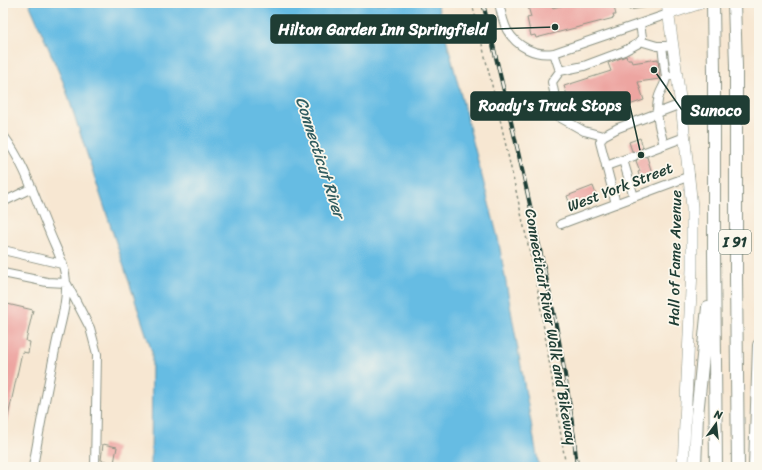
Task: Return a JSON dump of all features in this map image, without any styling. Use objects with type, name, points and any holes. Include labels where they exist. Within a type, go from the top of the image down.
[{"type":"highway","name":"I 91","points":[[713,3],[716,467]]},
{"type":"highway","name":"I 91","points":[[734,3],[738,467]]},
{"type":"highway","points":[[695,467],[698,403],[714,252]]},
{"type":"highway","points":[[755,467],[759,345]]},
{"type":"main road","points":[[668,8],[700,3]]},
{"type":"main road","name":"Hall of Fame Avenue","points":[[668,8],[667,45],[671,76],[681,104],[690,176],[692,207],[683,467]]},
{"type":"street","points":[[499,3],[507,30],[515,40],[532,52],[544,54],[554,53],[640,24],[668,8]]},
{"type":"street","points":[[603,136],[584,131],[559,117],[552,82],[560,71],[584,66],[639,44],[642,37],[640,24]]},
{"type":"street","points":[[640,41],[657,46],[667,45]]},
{"type":"street","points":[[554,53],[560,71]]},
{"type":"street","points":[[664,145],[657,113],[658,100],[661,89],[671,76]]},
{"type":"street","points":[[616,204],[600,142],[603,136],[618,128],[681,104]]},
{"type":"street","points":[[3,135],[12,148],[32,188],[62,264],[66,283],[62,317],[33,467]]},
{"type":"street","points":[[645,152],[685,136]]},
{"type":"street","points":[[606,166],[634,156]]},
{"type":"street","points":[[623,160],[634,197]]},
{"type":"street","name":"West York Street","points":[[561,224],[690,176]]},
{"type":"street","points":[[3,202],[32,188]]},
{"type":"street","points":[[3,250],[62,264]]},
{"type":"street","points":[[3,273],[47,282],[66,283]]},
{"type":"street","points":[[66,283],[90,328],[98,354],[95,467]]},
{"type":"path","name":"Connecticut River Walk and Bikeway","points":[[472,3],[498,110],[537,285],[566,467]]},
{"type":"water","name":"Connecticut River","points":[[29,3],[437,3],[498,238],[539,467],[151,467],[152,352],[64,84]]},
{"type":"building","points":[[527,3],[551,3],[552,8],[573,3],[613,3],[616,15],[613,15],[614,18],[536,38],[535,35],[531,36],[527,18],[531,17]]},
{"type":"building","points":[[628,3],[648,3],[649,7],[629,10]]},
{"type":"building","points":[[626,56],[627,59],[631,59],[632,63],[658,59],[660,79],[638,82],[644,100],[623,107],[619,97],[573,112],[564,86],[611,71],[608,63]]},
{"type":"building","points":[[640,138],[643,147],[640,154],[647,157],[652,173],[640,178],[638,172],[640,171],[636,161],[639,155],[637,152],[632,151],[629,142]]},
{"type":"building","points":[[593,186],[597,197],[571,207],[567,196]]},
{"type":"building","points":[[3,303],[33,310],[26,341],[30,342],[28,353],[22,352],[6,426],[3,426]]},
{"type":"building","points":[[103,444],[117,447],[114,463],[101,460]]},
{"type":"railway","points":[[483,3],[542,257],[565,377],[577,467]]},
{"type":"place","name":"Hilton Garden Inn Springfield","points":[[555,27]]},
{"type":"place","name":"Sunoco","points":[[654,70]]},
{"type":"place","name":"Roady's Truck Stops","points":[[641,155]]}]
